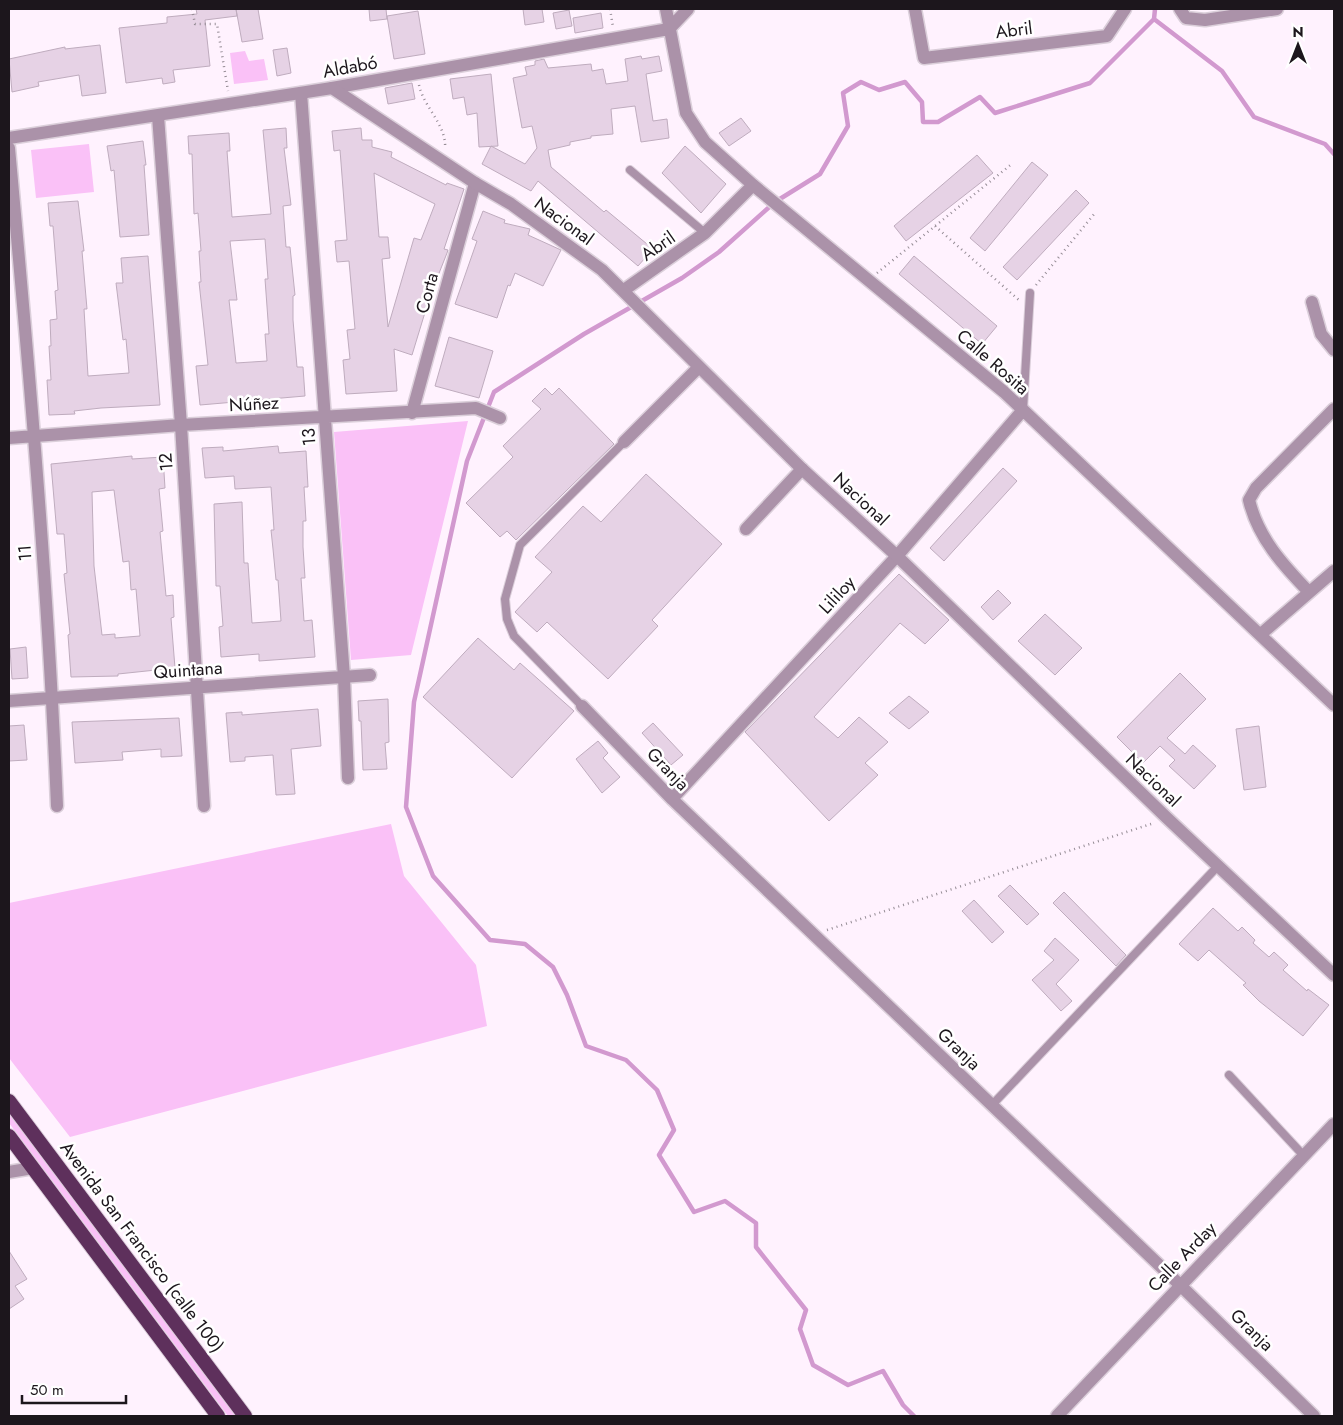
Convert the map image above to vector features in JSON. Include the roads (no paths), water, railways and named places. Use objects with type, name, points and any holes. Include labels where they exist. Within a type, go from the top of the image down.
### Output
[{"type":"highway","name":"Avenida San Francisco (calle 100)","points":[[9,1101],[245,1416]]},
{"type":"highway","points":[[9,1136],[218,1416]]},
{"type":"street","name":"Calle Rosita","points":[[666,9],[686,112],[705,142],[753,185],[1004,392],[1334,705]]},
{"type":"street","points":[[669,29],[688,9]]},
{"type":"street","name":"Abril","points":[[915,9],[924,58],[1107,36],[1125,9]]},
{"type":"street","points":[[1183,13],[1205,20],[1277,9]]},
{"type":"street","name":"Aldabó","points":[[9,138],[332,88],[669,29]]},
{"type":"street","name":"Nacional","points":[[332,88],[475,183],[512,204],[602,270],[628,294],[698,368],[802,469],[897,556],[1167,818],[1334,975]]},
{"type":"street","name":"13","points":[[301,93],[344,677],[348,778]]},
{"type":"street","name":"12","points":[[158,116],[199,687],[204,806]]},
{"type":"street","name":"11","points":[[9,148],[35,436],[57,806]]},
{"type":"street","name":"Corta","points":[[412,413],[475,183]]},
{"type":"street","name":"Abril","points":[[628,294],[705,233],[753,185]]},
{"type":"street","points":[[1312,302],[1321,334],[1334,350]]},
{"type":"street","points":[[624,442],[698,368]]},
{"type":"street","name":"Núñez","points":[[9,438],[181,425],[476,408],[500,418]]},
{"type":"street","points":[[1309,592],[1275,556],[1253,515],[1249,500],[1256,488],[1334,409]]},
{"type":"street","name":"Lililoy","points":[[672,799],[897,556],[1022,410]]},
{"type":"street","points":[[746,529],[802,469]]},
{"type":"street","points":[[1261,634],[1334,570]]},
{"type":"street","name":"Quintana","points":[[9,701],[370,675]]},
{"type":"street","name":"Granja","points":[[582,706],[672,799],[1180,1284],[1314,1416]]},
{"type":"street","name":"Calle Arday","points":[[1057,1416],[1180,1284],[1334,1124]]},
{"type":"street","points":[[9,1172],[33,1168]]},
{"type":"lane","points":[[630,170],[705,233]]},
{"type":"lane","points":[[1022,410],[1030,294]]},
{"type":"lane","points":[[582,706],[514,636],[507,619],[505,599],[520,545],[624,442]]},
{"type":"lane","points":[[992,1104],[1218,866]]},
{"type":"lane","points":[[1229,1074],[1304,1156]]},
{"type":"waterway","points":[[914,1416],[903,1405],[883,1371],[848,1385],[813,1365],[800,1329],[806,1310],[756,1247],[756,1223],[725,1201],[694,1212],[659,1155],[674,1130],[657,1090],[626,1060],[586,1046],[567,995],[553,967],[525,944],[490,940],[433,876],[406,807],[414,702],[467,461],[494,392],[584,334],[682,278],[719,252],[775,202],[820,174],[848,126],[843,93],[861,82],[879,90],[905,82],[922,102],[923,122],[938,122],[980,97],[995,113],[1090,83],[1154,19],[1155,9]]},
{"type":"waterway","points":[[1154,19],[1222,71],[1254,117],[1325,144],[1334,154]]}]
